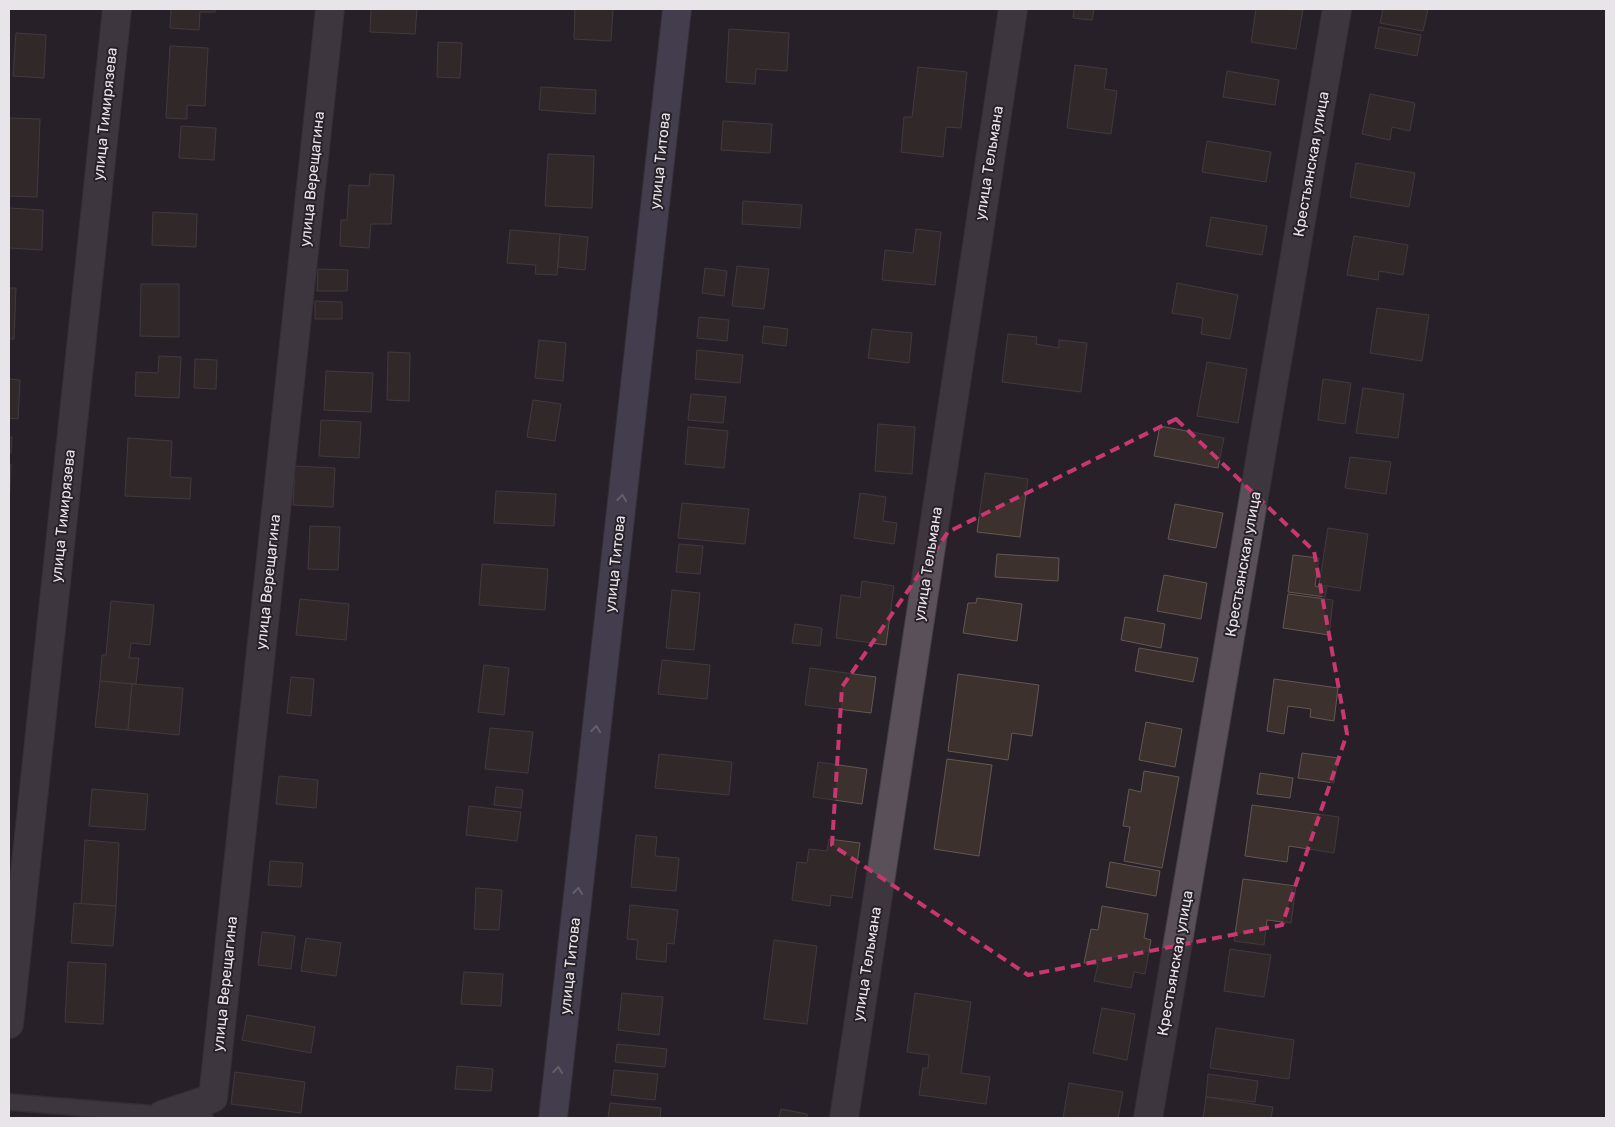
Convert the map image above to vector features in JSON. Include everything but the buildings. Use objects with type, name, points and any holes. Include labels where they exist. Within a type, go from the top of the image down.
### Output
[{"type":"main road","name":"улица Титова","points":[[552,1118],[677,9]]},
{"type":"street","name":"улица Тимирязева","points":[[9,1024],[117,9]]},
{"type":"street","name":"улица Верещагина","points":[[162,1116],[213,1098],[330,9]]},
{"type":"street","name":"улица Тельмана","points":[[844,1118],[1013,9]]},
{"type":"street","name":"Крестьянская улица","points":[[1148,1118],[1337,9]]},
{"type":"lane","points":[[9,1102],[162,1116],[205,1118]]},
{"type":"highlighted area","points":[[1176,419],[1314,551],[1347,734],[1282,925],[1028,975],[832,845],[842,687],[948,532]]}]
